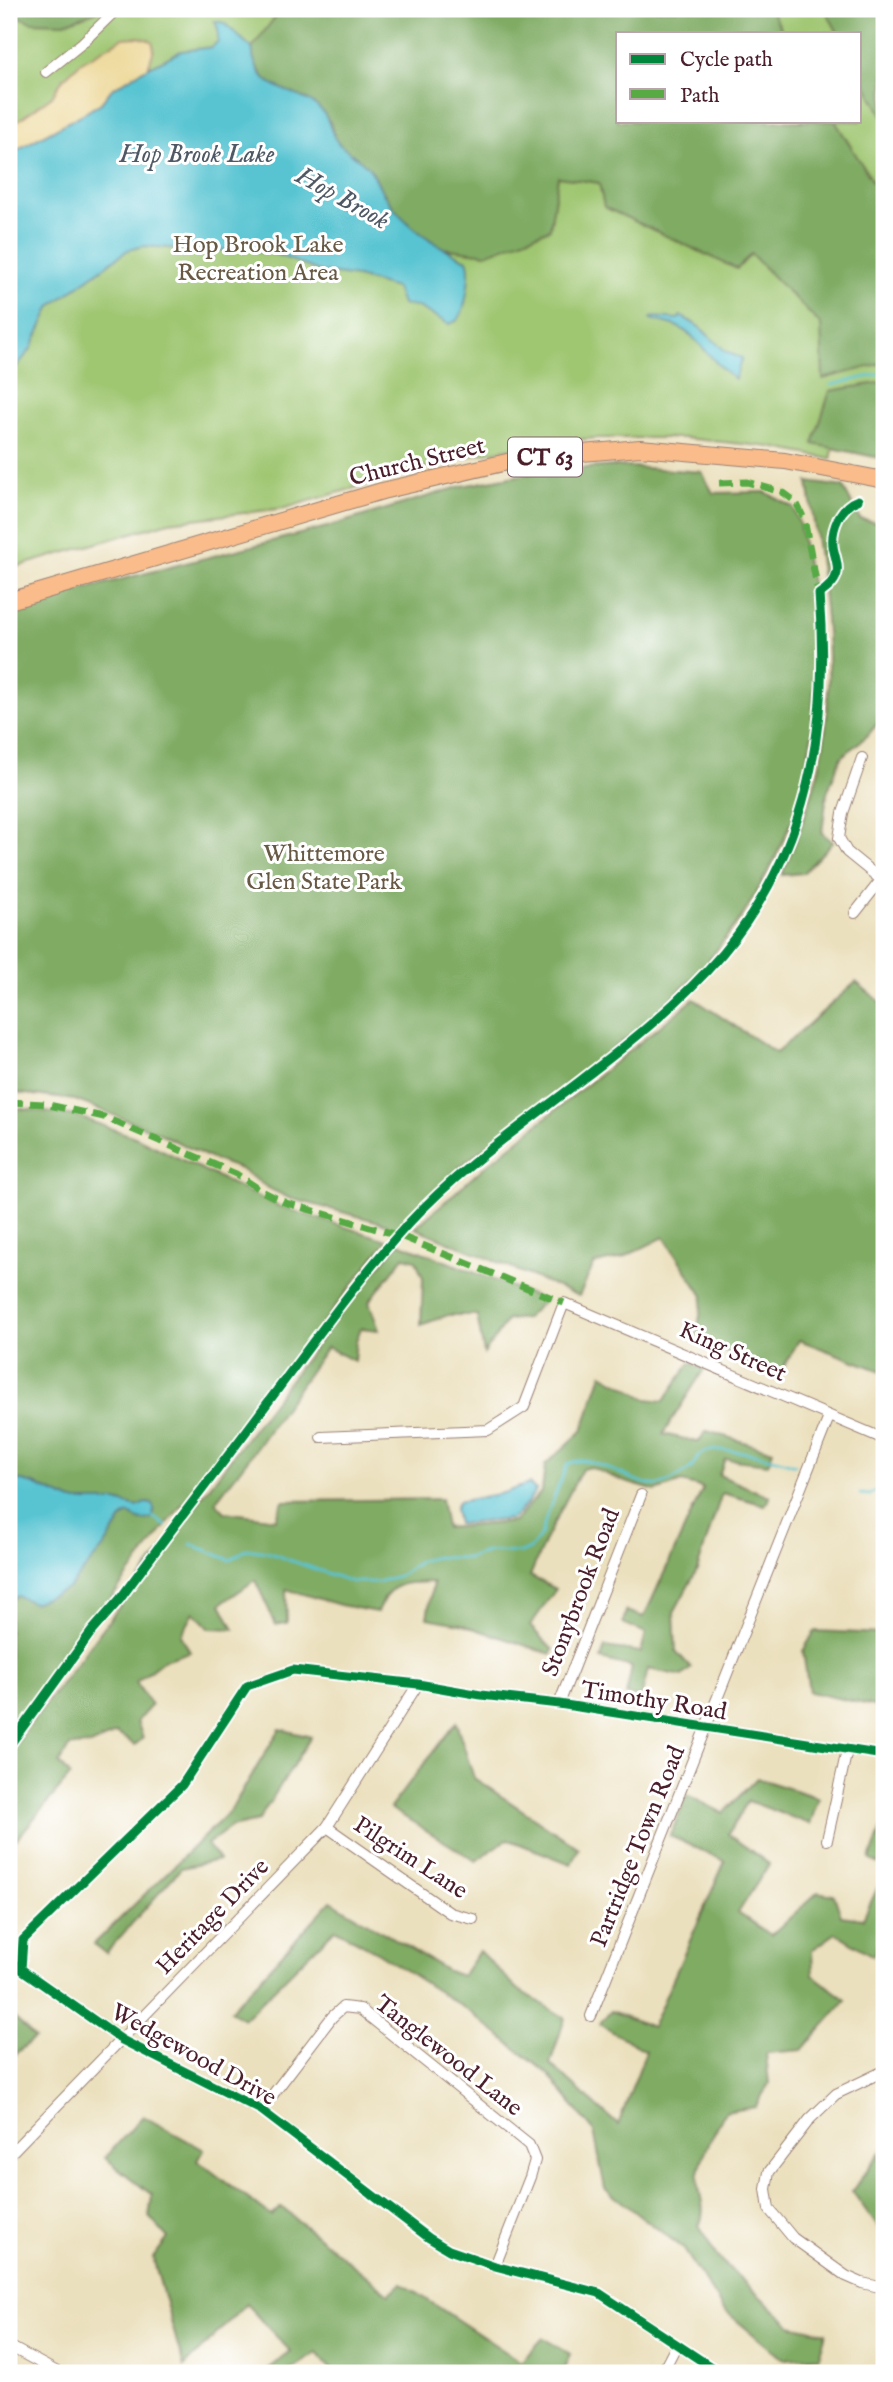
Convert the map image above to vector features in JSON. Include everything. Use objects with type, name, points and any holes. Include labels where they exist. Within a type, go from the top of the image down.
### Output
[{"type":"main road","name":"Church Street","points":[[9,601],[378,492],[537,457],[640,448],[785,461],[884,480]]},
{"type":"street","points":[[47,72],[117,9]]},
{"type":"street","points":[[855,913],[882,881],[847,852],[839,838],[843,813],[862,758]]},
{"type":"street","name":"King Street","points":[[321,1437],[488,1430],[524,1407],[564,1304],[884,1439]]},
{"type":"street","name":"Partridge Town Road","points":[[591,2016],[829,1417]]},
{"type":"street","name":"Stonybrook Road","points":[[559,1704],[641,1495]]},
{"type":"street","name":"Wedgewood Drive","points":[[418,1684],[293,1670],[247,1686],[182,1785],[23,1940],[21,1969],[122,2040],[261,2110],[429,2238],[449,2249],[495,2266],[599,2293],[720,2373]]},
{"type":"street","name":"Timothy Road","points":[[418,1684],[884,1755]]},
{"type":"street","name":"Heritage Drive","points":[[9,2155],[327,1827],[418,1684]]},
{"type":"street","points":[[827,1840],[847,1750]]},
{"type":"street","name":"Pilgrim Lane","points":[[327,1827],[450,1913],[473,1919]]},
{"type":"street","name":"Tanglewood Lane","points":[[261,2110],[332,2017],[342,2007],[360,2008],[529,2145],[535,2160],[495,2266]]},
{"type":"street","points":[[884,2069],[836,2094],[810,2119],[769,2172],[766,2189],[769,2209],[793,2238],[846,2276],[884,2288]]},
{"type":"street","points":[[9,2346],[59,2373]]},
{"type":"street","points":[[662,2373],[676,2346]]},
{"type":"green space","name":"Hop Brook Lake Recreation Area","points":[[9,9],[880,9],[884,15],[884,391],[846,390],[831,459],[771,447],[684,438],[597,438],[540,443],[454,459],[285,508],[169,522],[9,569]]},
{"type":"green space","points":[[9,9],[104,9],[64,23],[31,22],[9,12]]},
{"type":"green space","points":[[281,9],[770,9],[783,32],[616,32],[616,122],[836,122],[884,200],[884,363],[823,379],[821,325],[751,254],[737,269],[604,207],[599,183],[558,177],[550,229],[486,254],[442,248],[404,221],[370,169],[336,142],[330,122],[306,99],[267,83],[253,60],[252,48]]},
{"type":"green space","points":[[825,9],[880,9],[884,15],[884,118],[862,78],[862,32],[837,32]]},
{"type":"green space","points":[[884,382],[884,459],[813,444],[830,391]]},
{"type":"green space","name":"Whittemore Glen State Park","points":[[616,466],[702,472],[713,493],[765,492],[793,507],[799,523],[812,589],[816,638],[812,736],[799,806],[774,861],[744,914],[702,969],[645,1024],[462,1165],[397,1231],[387,1224],[289,1198],[240,1169],[212,1159],[155,1131],[75,1100],[9,1092],[9,608],[327,527],[462,486],[543,471]]},
{"type":"green space","points":[[808,482],[843,487],[860,519],[884,524],[884,716],[867,736],[841,757],[827,793],[822,833],[833,842],[803,873],[782,875],[816,779],[827,714],[826,615]]},
{"type":"green space","points":[[856,982],[884,1005],[884,1372],[799,1340],[777,1379],[697,1335],[703,1296],[664,1237],[622,1258],[594,1264],[579,1296],[415,1228],[483,1168],[694,999],[776,1053]]},
{"type":"green space","points":[[9,1107],[76,1116],[135,1137],[278,1206],[387,1240],[144,1554],[9,1737],[9,1600],[104,1547],[123,1517],[129,1514],[139,1520],[152,1504],[146,1503],[137,1507],[116,1501],[72,1501],[34,1484],[9,1478]]},
{"type":"green space","points":[[399,1243],[545,1300],[526,1318],[507,1320],[484,1354],[477,1315],[448,1315],[421,1325],[423,1278],[416,1260],[404,1257],[369,1302],[379,1330],[361,1328],[356,1341],[354,1361],[327,1347],[215,1502],[225,1512],[276,1519],[283,1501],[441,1499],[446,1528],[514,1522],[542,1491],[545,1465],[582,1431],[602,1374],[647,1399],[664,1401],[690,1363],[704,1369],[663,1434],[698,1442],[707,1431],[773,1451],[768,1464],[725,1459],[719,1475],[770,1497],[765,1505],[722,1493],[697,1570],[674,1612],[676,1651],[691,1668],[682,1676],[648,1669],[641,1698],[626,1695],[632,1667],[601,1659],[605,1647],[641,1652],[646,1633],[623,1623],[626,1611],[644,1617],[703,1488],[682,1482],[656,1491],[625,1482],[590,1467],[582,1469],[546,1538],[530,1576],[556,1589],[530,1626],[553,1650],[551,1654],[460,1624],[427,1618],[433,1582],[405,1584],[392,1589],[377,1612],[340,1605],[286,1589],[287,1623],[276,1625],[255,1580],[221,1604],[234,1629],[209,1628],[194,1612],[181,1635],[190,1652],[164,1660],[136,1682],[151,1706],[137,1721],[143,1738],[135,1745],[116,1733],[91,1745],[70,1746],[59,1763],[70,1776],[9,1848],[9,1753],[347,1304]]},
{"type":"green space","points":[[815,1631],[884,1634],[884,1708],[809,1692],[803,1651]]},
{"type":"green space","points":[[456,1722],[474,1778],[579,1848],[571,1864],[507,1839],[476,1861],[390,1808]]},
{"type":"green space","points":[[280,1729],[311,1737],[258,1821],[231,1827],[207,1844],[219,1860],[181,1868],[106,1953],[94,1944],[230,1811]]},
{"type":"green space","points":[[757,1778],[819,1798],[810,1824],[748,1801],[728,1834],[769,1864],[738,1913],[771,1935],[818,1892],[834,1895],[841,1916],[863,1919],[884,1874],[884,1933],[873,1956],[836,1933],[812,1950],[813,1975],[846,2000],[802,2050],[766,2053],[769,2084],[755,2107],[725,2112],[706,2149],[698,2180],[703,2212],[699,2226],[717,2257],[791,2325],[826,2333],[819,2357],[783,2359],[723,2309],[683,2248],[605,2189],[594,2131],[548,2074],[470,2012],[377,1952],[335,1929],[244,2019],[230,2011],[331,1901],[448,1971],[462,1976],[479,1951],[519,1990],[565,2018],[550,2064],[618,2125],[646,2051],[599,2024],[611,2011],[652,2027],[725,1861],[670,1836],[687,1795],[723,1813]]},
{"type":"green space","points":[[884,1821],[884,1867],[870,1859]]},
{"type":"green space","points":[[9,2013],[35,2038],[9,2059]]},
{"type":"green space","points":[[143,2116],[204,2150],[198,2161],[271,2216],[281,2207],[389,2294],[402,2283],[521,2362],[543,2338],[570,2354],[562,2373],[334,2373],[317,2353],[286,2373],[263,2373],[291,2352],[246,2304],[184,2367],[153,2258],[168,2238],[149,2217],[152,2195],[105,2158]]},
{"type":"green space","points":[[880,2152],[883,2234],[852,2191]]},
{"type":"sand","points":[[138,37],[152,41],[154,49],[148,68],[112,89],[101,103],[85,113],[9,154],[9,121],[16,122],[52,96],[63,79],[80,63],[123,38]]},
{"type":"water","name":"Hop Brook Lake","points":[[215,21],[224,23],[252,48],[260,73],[267,80],[308,100],[322,111],[336,140],[368,167],[384,195],[401,216],[431,241],[467,260],[468,289],[459,318],[449,324],[418,307],[402,304],[396,288],[357,277],[321,272],[276,254],[244,249],[206,251],[144,246],[128,250],[51,306],[31,349],[9,376],[9,154],[101,103],[112,89],[141,71],[181,51],[212,47],[218,41]]},
{"type":"water","points":[[680,316],[699,327],[720,347],[742,358],[735,379],[686,332],[651,319],[679,319]]},
{"type":"water","points":[[9,1478],[34,1484],[72,1501],[116,1501],[137,1507],[145,1503],[152,1504],[153,1517],[144,1520],[129,1514],[123,1517],[104,1547],[68,1589],[33,1603],[18,1596],[9,1600]]},
{"type":"water","points":[[529,1484],[536,1490],[512,1519],[458,1524],[455,1509],[458,1502],[503,1493]]},
{"type":"waterway","name":"Hop Brook","points":[[831,385],[884,373]]},
{"type":"waterway","points":[[191,1544],[230,1560],[247,1549],[267,1552],[352,1582],[378,1582],[401,1575],[420,1561],[435,1557],[467,1558],[490,1551],[521,1553],[530,1549],[541,1535],[567,1465],[576,1461],[587,1461],[637,1481],[659,1485],[685,1472],[692,1467],[699,1455],[709,1451],[748,1453],[795,1465]]},
{"type":"waterway","points":[[860,1494],[870,1495],[879,1489],[879,1477],[884,1465]]},
{"type":"waterway","points":[[153,1517],[166,1526]]},
{"type":"marked path","points":[[719,483],[747,482],[784,493],[796,502],[804,519],[819,597]]},
{"type":"marked path","points":[[9,1102],[44,1104],[104,1117],[236,1174],[286,1203],[398,1235],[564,1303]]},
{"type":"cycle path","points":[[9,1746],[92,1631],[120,1599],[335,1313],[408,1224],[469,1167],[618,1052],[672,1005],[722,954],[752,914],[775,873],[794,829],[807,785],[821,691],[819,594],[833,583],[837,573],[833,539],[835,526],[846,507],[858,500]]},
{"type":"cycle path","points":[[720,2373],[599,2293],[495,2266],[449,2250],[429,2238],[261,2110],[122,2040],[21,1969],[23,1940],[182,1785],[247,1686],[293,1670],[559,1704],[884,1755]]}]
